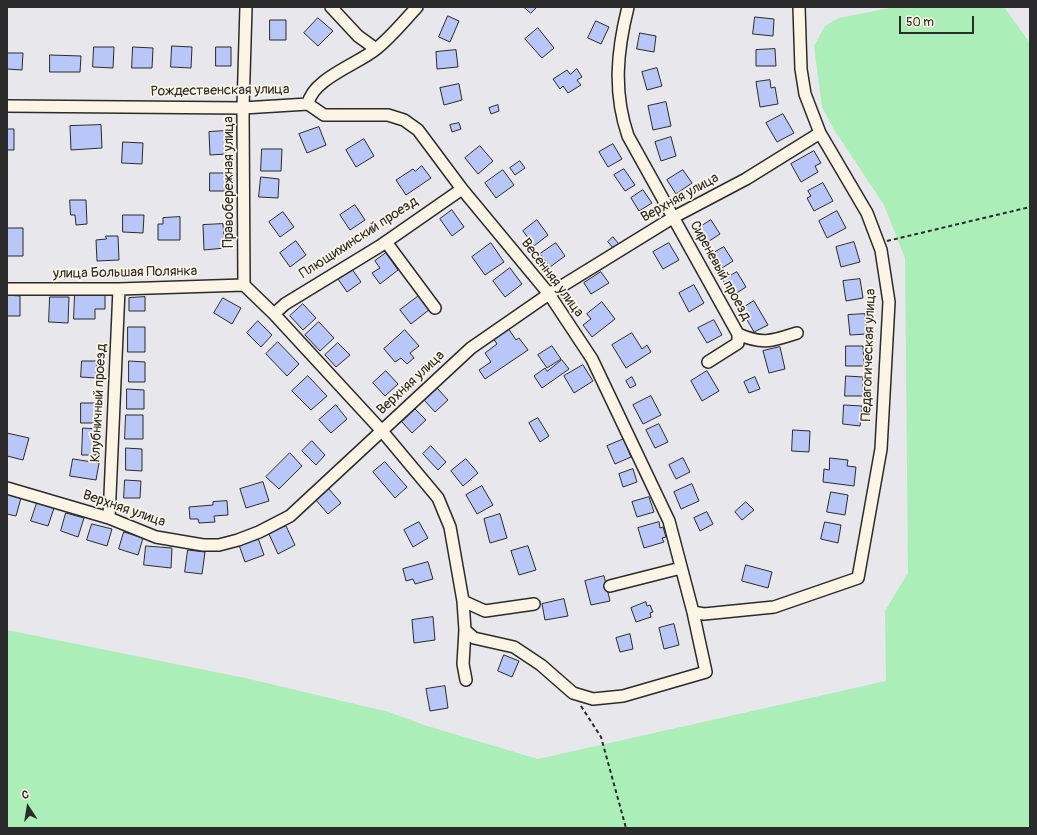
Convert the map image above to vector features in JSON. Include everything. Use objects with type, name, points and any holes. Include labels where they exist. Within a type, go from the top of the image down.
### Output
[{"type":"street","name":"Правобережная улица","points":[[244,285],[244,108],[246,7]]},
{"type":"street","points":[[331,7],[358,36],[376,49]]},
{"type":"street","name":"Рождественская улица","points":[[7,106],[244,108],[308,104],[309,96],[329,78],[376,49],[418,7]]},
{"type":"street","name":"Сиреневый проезд","points":[[628,7],[621,36],[618,89],[621,113],[628,136],[738,334],[755,341],[771,340],[797,333]]},
{"type":"street","name":"Педагогическая улица","points":[[693,612],[704,614],[774,607],[858,578],[881,449],[889,302],[878,244],[867,213],[820,133],[805,94],[801,69],[799,7]]},
{"type":"street","name":"Весенняя улица","points":[[308,104],[324,115],[388,115],[404,120],[418,130],[462,189],[549,294],[592,359],[669,521],[693,612],[706,672],[623,696],[593,699],[574,693]]},
{"type":"street","name":"Верхняя улица","points":[[7,488],[109,518],[156,537],[186,543],[219,545],[259,532],[290,516],[462,355],[549,294],[674,217],[746,179],[820,133]]},
{"type":"street","name":"Плющихинский проезд","points":[[274,314],[293,299],[386,242],[462,189]]},
{"type":"street","points":[[386,242],[435,308]]},
{"type":"street","points":[[244,285],[274,314],[382,431],[438,498],[450,527],[463,601],[465,630],[463,664],[466,680]]},
{"type":"street","name":"улица Большая Полянка","points":[[7,289],[119,289],[244,285]]},
{"type":"street","name":"Клубничный проезд","points":[[109,518],[119,289]]},
{"type":"street","points":[[708,362],[738,343],[738,334]]},
{"type":"street","points":[[610,586],[681,568]]},
{"type":"street","points":[[463,601],[485,611],[534,604]]},
{"type":"street","points":[[465,630],[474,638],[514,647],[541,665],[574,693]]},
{"type":"path","points":[[878,244],[1030,207]]},
{"type":"path","points":[[574,693],[601,737],[626,828]]},
{"type":"green space","points":[[895,7],[1004,7],[1030,43],[1030,828],[7,828],[7,630],[245,678],[389,712],[424,725],[538,759],[886,681],[885,611],[908,573],[905,258],[884,205],[833,128],[822,107],[814,46],[825,26],[839,18]]},
{"type":"building","points":[[524,7],[537,7],[531,13]]},
{"type":"building","points":[[448,16],[459,21],[450,42],[439,37]]},
{"type":"building","points":[[755,17],[774,19],[773,36],[753,34]]},
{"type":"building","points":[[318,18],[333,31],[318,46],[304,33]]},
{"type":"building","points":[[270,20],[286,20],[286,40],[270,40]]},
{"type":"building","points":[[596,21],[609,27],[601,44],[588,38]]},
{"type":"building","points":[[538,28],[554,48],[542,58],[525,39]]},
{"type":"building","points":[[640,33],[656,36],[654,52],[637,49]]},
{"type":"building","points":[[172,46],[192,47],[191,68],[171,67]]},
{"type":"building","points":[[94,47],[114,47],[113,68],[93,67]]},
{"type":"building","points":[[133,47],[153,48],[152,68],[132,68]]},
{"type":"building","points":[[216,47],[231,47],[231,66],[216,66]]},
{"type":"building","points":[[775,49],[776,66],[756,66],[756,50]]},
{"type":"building","points":[[456,50],[458,67],[437,69],[436,52]]},
{"type":"building","points":[[7,53],[23,53],[22,70],[7,69]]},
{"type":"building","points":[[50,55],[81,56],[80,72],[50,72]]},
{"type":"building","points":[[657,68],[662,86],[647,90],[642,72]]},
{"type":"building","points":[[577,69],[582,77],[577,80],[581,85],[568,93],[563,86],[560,89],[553,79],[567,70],[570,74]]},
{"type":"building","points":[[770,80],[771,88],[775,87],[778,104],[760,107],[756,82]]},
{"type":"building","points":[[459,84],[462,100],[444,105],[440,88]]},
{"type":"building","points":[[666,102],[671,126],[653,130],[648,106]]},
{"type":"building","points":[[498,105],[499,111],[491,114],[489,108]]},
{"type":"building","points":[[783,114],[794,133],[777,142],[766,123]]},
{"type":"building","points":[[459,123],[461,129],[452,132],[450,125]]},
{"type":"building","points":[[101,125],[102,148],[71,150],[70,126]]},
{"type":"building","points":[[319,127],[326,145],[307,153],[299,134]]},
{"type":"building","points":[[7,129],[14,129],[14,150],[7,150]]},
{"type":"building","points":[[225,131],[226,154],[210,155],[209,132]]},
{"type":"building","points":[[671,137],[676,156],[661,161],[655,142]]},
{"type":"building","points":[[364,139],[374,156],[356,167],[346,150]]},
{"type":"building","points":[[123,142],[143,143],[142,164],[122,163]]},
{"type":"building","points":[[613,144],[622,159],[608,167],[599,152]]},
{"type":"building","points":[[480,146],[493,161],[478,174],[465,158]]},
{"type":"building","points":[[262,149],[282,149],[281,171],[261,171]]},
{"type":"building","points":[[814,151],[821,163],[815,166],[818,172],[801,182],[791,164]]},
{"type":"building","points":[[520,161],[525,168],[515,175],[510,168]]},
{"type":"building","points":[[422,166],[431,178],[406,195],[396,180],[413,169],[415,171]]},
{"type":"building","points":[[624,169],[635,185],[625,191],[614,175]]},
{"type":"building","points":[[503,170],[514,185],[496,198],[485,183]]},
{"type":"building","points":[[683,170],[692,183],[676,194],[667,180]]},
{"type":"building","points":[[210,173],[225,173],[225,191],[210,191]]},
{"type":"building","points":[[261,177],[279,179],[278,198],[259,197]]},
{"type":"building","points":[[823,183],[833,201],[814,211],[807,198],[811,196],[808,191]]},
{"type":"building","points":[[643,190],[652,203],[639,211],[631,198]]},
{"type":"building","points":[[70,200],[86,200],[87,224],[76,225],[75,215],[71,215]]},
{"type":"building","points":[[355,205],[365,220],[350,230],[340,215]]},
{"type":"building","points":[[452,210],[464,227],[452,236],[440,219]]},
{"type":"building","points":[[837,211],[846,228],[827,238],[819,221]]},
{"type":"building","points":[[283,212],[294,227],[280,237],[269,222]]},
{"type":"building","points":[[123,215],[144,215],[143,233],[123,232]]},
{"type":"building","points":[[180,217],[180,240],[158,240],[158,224],[163,224],[163,218]]},
{"type":"building","points":[[537,220],[548,235],[534,246],[523,231]]},
{"type":"building","points":[[711,220],[720,234],[703,245],[694,231]]},
{"type":"building","points":[[223,224],[225,248],[204,250],[203,225]]},
{"type":"building","points":[[7,228],[23,228],[23,256],[7,256]]},
{"type":"building","points":[[106,236],[118,236],[119,260],[97,261],[96,240],[106,239]]},
{"type":"building","points":[[613,237],[619,244],[614,249],[608,242]]},
{"type":"building","points":[[296,241],[306,255],[290,267],[280,253]]},
{"type":"building","points":[[854,242],[860,262],[841,267],[836,247]]},
{"type":"building","points":[[491,243],[504,262],[485,275],[472,257]]},
{"type":"building","points":[[556,243],[565,256],[550,267],[540,254]]},
{"type":"building","points":[[669,243],[679,260],[663,269],[653,252]]},
{"type":"building","points":[[724,247],[733,261],[719,270],[710,255]]},
{"type":"building","points":[[386,253],[398,270],[380,284],[372,273],[380,268],[375,261]]},
{"type":"building","points":[[510,268],[522,284],[505,297],[493,281]]},
{"type":"building","points":[[352,269],[361,282],[347,292],[338,279]]},
{"type":"building","points":[[601,272],[609,283],[591,294],[584,283]]},
{"type":"building","points":[[737,272],[746,287],[732,296],[723,280]]},
{"type":"building","points":[[860,279],[863,298],[846,301],[843,281]]},
{"type":"building","points":[[694,285],[704,303],[689,312],[679,293]]},
{"type":"building","points":[[75,293],[105,293],[105,309],[95,309],[95,319],[74,319]]},
{"type":"building","points":[[7,295],[20,296],[20,316],[7,316]]},
{"type":"building","points":[[420,295],[430,309],[411,324],[400,310]]},
{"type":"building","points":[[50,297],[69,297],[68,323],[49,322]]},
{"type":"building","points":[[145,297],[145,311],[129,311],[129,298]]},
{"type":"building","points":[[223,298],[241,308],[232,324],[214,313]]},
{"type":"building","points":[[754,301],[768,325],[754,332],[741,309]]},
{"type":"building","points":[[602,302],[615,319],[592,337],[583,325],[591,319],[587,314]]},
{"type":"building","points":[[303,304],[316,318],[303,330],[290,316]]},
{"type":"building","points":[[865,314],[867,334],[850,335],[848,315]]},
{"type":"building","points":[[714,320],[722,335],[707,343],[698,328]]},
{"type":"building","points":[[258,321],[272,335],[261,347],[247,333]]},
{"type":"building","points":[[319,322],[334,338],[320,351],[305,335]]},
{"type":"building","points":[[128,327],[145,327],[145,352],[128,352]]},
{"type":"building","points":[[508,328],[516,340],[519,338],[528,350],[485,379],[479,370],[491,362],[485,353],[497,344],[493,338]]},
{"type":"building","points":[[405,330],[419,346],[410,353],[414,358],[407,364],[401,358],[395,362],[384,349]]},
{"type":"building","points":[[632,333],[642,349],[647,345],[651,352],[626,368],[612,345]]},
{"type":"building","points":[[278,342],[299,364],[287,376],[266,354]]},
{"type":"building","points":[[338,343],[350,355],[336,367],[325,355]]},
{"type":"building","points":[[552,346],[561,359],[547,368],[538,355]]},
{"type":"building","points":[[846,346],[863,346],[864,366],[846,366]]},
{"type":"building","points":[[780,347],[785,369],[769,373],[763,351]]},
{"type":"building","points":[[562,360],[569,369],[542,388],[534,376],[545,368],[547,371]]},
{"type":"building","points":[[82,361],[97,361],[96,378],[81,377]]},
{"type":"building","points":[[129,361],[145,362],[145,382],[129,382]]},
{"type":"building","points":[[583,365],[593,381],[574,393],[564,376]]},
{"type":"building","points":[[386,371],[398,384],[385,396],[373,383]]},
{"type":"building","points":[[707,371],[719,391],[702,401],[691,381]]},
{"type":"building","points":[[308,376],[327,396],[311,410],[292,391]]},
{"type":"building","points":[[846,376],[863,377],[863,396],[845,396]]},
{"type":"building","points":[[632,377],[636,385],[630,388],[626,381]]},
{"type":"building","points":[[755,377],[760,389],[749,393],[744,382]]},
{"type":"building","points":[[437,388],[448,400],[435,412],[424,400]]},
{"type":"building","points":[[127,389],[144,390],[144,409],[127,409]]},
{"type":"building","points":[[651,396],[661,415],[643,424],[633,405]]},
{"type":"building","points":[[81,403],[95,403],[94,423],[81,423]]},
{"type":"building","points":[[336,405],[347,419],[331,433],[319,420]]},
{"type":"building","points":[[844,405],[862,406],[860,426],[843,424]]},
{"type":"building","points":[[415,409],[426,420],[412,433],[402,422]]},
{"type":"building","points":[[126,415],[143,415],[143,439],[125,439]]},
{"type":"building","points":[[538,418],[549,436],[540,442],[529,423]]},
{"type":"building","points":[[659,424],[668,442],[655,448],[646,430]]},
{"type":"building","points":[[83,428],[97,429],[96,455],[82,455]]},
{"type":"building","points":[[793,430],[810,431],[809,452],[792,451]]},
{"type":"building","points":[[7,433],[29,438],[23,460],[7,456]]},
{"type":"building","points":[[624,439],[631,457],[615,464],[607,446]]},
{"type":"building","points":[[312,441],[325,455],[316,465],[302,451]]},
{"type":"building","points":[[431,446],[446,462],[438,470],[423,454]]},
{"type":"building","points":[[126,448],[142,449],[142,471],[126,470]]},
{"type":"building","points":[[290,453],[302,466],[279,489],[266,477]]},
{"type":"building","points":[[683,458],[690,472],[676,479],[669,465]]},
{"type":"building","points":[[830,458],[848,460],[847,466],[856,467],[854,486],[823,482],[824,469],[829,470]]},
{"type":"building","points":[[73,459],[99,463],[96,480],[70,476]]},
{"type":"building","points":[[466,459],[478,473],[463,486],[451,471]]},
{"type":"building","points":[[385,462],[407,487],[395,498],[373,472]]},
{"type":"building","points":[[633,469],[637,482],[623,487],[619,474]]},
{"type":"building","points":[[125,480],[141,481],[140,498],[124,498]]},
{"type":"building","points":[[263,482],[269,501],[246,508],[240,489]]},
{"type":"building","points":[[692,484],[699,501],[681,509],[674,492]]},
{"type":"building","points":[[482,486],[493,505],[477,514],[466,495]]},
{"type":"building","points":[[328,488],[341,503],[328,514],[315,499]]},
{"type":"building","points":[[831,492],[848,495],[845,515],[827,512]]},
{"type":"building","points":[[7,494],[21,498],[16,516],[7,514]]},
{"type":"building","points":[[649,497],[654,512],[637,517],[632,502]]},
{"type":"building","points":[[227,501],[228,515],[214,516],[215,522],[199,523],[198,519],[190,519],[189,507],[213,505],[213,502]]},
{"type":"building","points":[[746,502],[754,510],[742,520],[735,512]]},
{"type":"building","points":[[37,503],[54,508],[48,526],[31,521]]},
{"type":"building","points":[[707,512],[713,524],[700,531],[694,518]]},
{"type":"building","points":[[66,513],[84,518],[78,537],[61,531]]},
{"type":"building","points":[[500,514],[507,538],[490,543],[484,519]]},
{"type":"building","points":[[419,522],[428,538],[413,547],[404,530]]},
{"type":"building","points":[[659,522],[660,528],[663,527],[666,537],[662,538],[664,542],[644,548],[638,528]]},
{"type":"building","points":[[825,522],[841,525],[838,543],[821,539]]},
{"type":"building","points":[[92,524],[112,529],[107,546],[87,540]]},
{"type":"building","points":[[286,526],[295,545],[278,554],[269,534]]},
{"type":"building","points":[[124,532],[143,538],[138,555],[119,549]]},
{"type":"building","points":[[258,538],[264,555],[245,562],[239,545]]},
{"type":"building","points":[[146,546],[172,548],[171,568],[144,565]]},
{"type":"building","points":[[528,546],[536,570],[519,575],[511,551]]},
{"type":"building","points":[[188,550],[205,552],[202,574],[185,572]]},
{"type":"building","points":[[428,562],[433,579],[415,584],[413,579],[406,581],[403,569]]},
{"type":"building","points":[[746,565],[772,572],[768,588],[742,581]]},
{"type":"building","points":[[604,576],[610,601],[591,605],[585,581]]},
{"type":"building","points":[[564,599],[568,616],[545,620],[542,604]]},
{"type":"building","points":[[646,602],[647,606],[650,605],[653,612],[650,613],[651,617],[636,622],[631,608]]},
{"type":"building","points":[[433,617],[435,640],[414,643],[412,620]]},
{"type":"building","points":[[674,624],[679,645],[664,649],[659,628]]},
{"type":"building","points":[[630,634],[633,649],[620,652],[616,638]]},
{"type":"building","points":[[504,655],[519,661],[512,677],[498,671]]},
{"type":"building","points":[[445,686],[448,708],[430,711],[426,689]]}]
